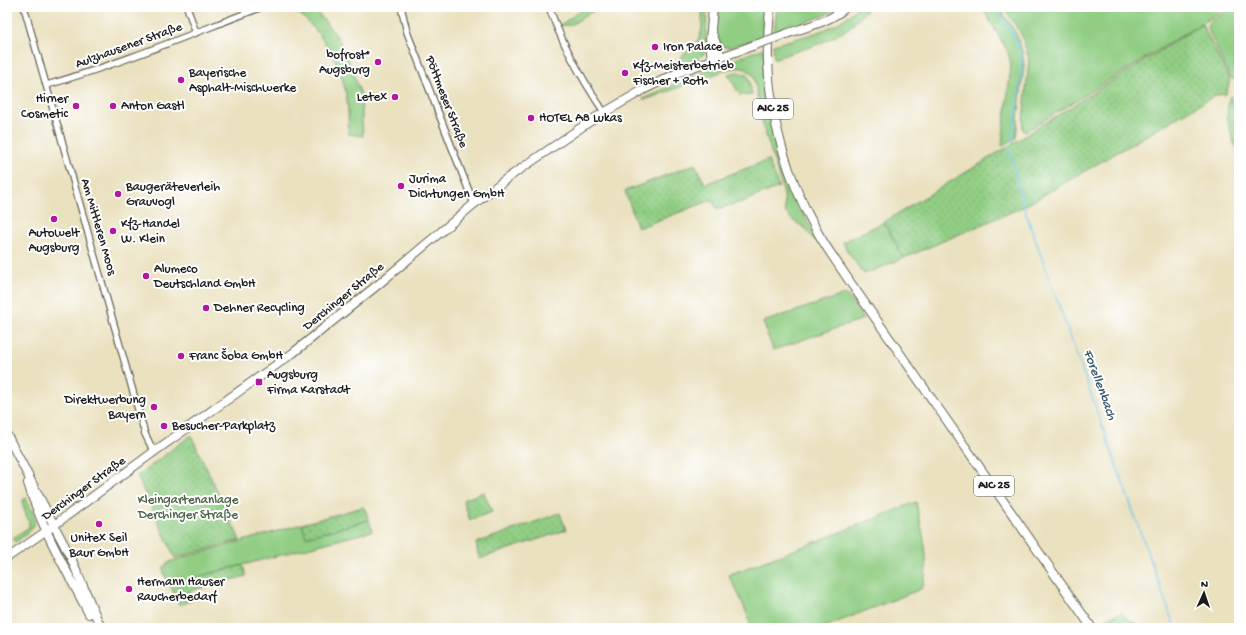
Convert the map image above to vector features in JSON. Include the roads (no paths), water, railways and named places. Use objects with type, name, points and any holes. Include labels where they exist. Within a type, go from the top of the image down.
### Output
[{"type":"main road","points":[[712,7],[710,29],[712,60]]},
{"type":"main road","name":"AIC 25","points":[[770,7],[768,61],[774,115],[798,193],[816,229],[850,282],[1092,628]]},
{"type":"main road","name":"Derchinger Straße","points":[[46,531],[293,353],[506,179],[604,112],[647,87],[701,64],[824,20],[837,14],[846,7]]},
{"type":"main road","points":[[710,29],[721,57]]},
{"type":"main road","points":[[7,435],[74,565],[101,628]]},
{"type":"main road","points":[[24,469],[37,510],[46,531],[96,628]]},
{"type":"street","name":"Am Mittleren Moos","points":[[24,7],[145,434],[155,451]]},
{"type":"street","points":[[187,7],[196,33]]},
{"type":"street","name":"Aulzhausener Straße","points":[[47,85],[88,73],[262,7]]},
{"type":"street","name":"Pöttmeser Straße","points":[[401,7],[407,32],[474,204]]},
{"type":"street","points":[[549,7],[556,26],[582,77],[604,112]]},
{"type":"street","name":"Derchinger Straße","points":[[7,558],[46,531]]},
{"type":"waterway","name":"Forellenbach","points":[[996,7],[1015,38],[1022,59],[1022,72],[1012,140]]},
{"type":"waterway","name":"Forellenbach","points":[[1009,148],[1024,208],[1175,628]]},
{"type":"place","name":"Iron Palace","points":[[655,47]]},
{"type":"place","name":"bofrost* Augsburg","points":[[378,62]]},
{"type":"place","name":"Kfz-Meisterbetrieb Fischer + Roth","points":[[625,73]]},
{"type":"place","name":"Bayerische Asphalt-Mischwerke","points":[[181,80]]},
{"type":"place","name":"Letex","points":[[395,97]]},
{"type":"place","name":"Hirner Cosmetic","points":[[76,106]]},
{"type":"place","name":"Anton Gastl","points":[[113,106]]},
{"type":"place","name":"HOTEL A8 Lukas","points":[[531,118]]},
{"type":"place","name":"Jurima Dichtungen GmbH","points":[[401,186]]},
{"type":"place","name":"Baugeräteverleih Grauvogl","points":[[118,194]]},
{"type":"place","name":"Autowelt Augsburg","points":[[54,219]]},
{"type":"place","name":"Kfz-Handel W. Klein","points":[[113,231]]},
{"type":"place","name":"Alumeco Deutschland GmbH","points":[[146,276]]},
{"type":"place","name":"Dehner Recycling","points":[[206,308]]},
{"type":"place","name":"Franc Šoba GmbH","points":[[181,356]]},
{"type":"place","name":"Augsburg Firma Karstadt","points":[[259,382]]},
{"type":"place","name":"Direktwerbung Bayern","points":[[154,407]]},
{"type":"place","name":"Besucher-Parkplatz","points":[[164,426]]},
{"type":"place","name":"Unitex Seil Baur GmbH","points":[[99,524]]},
{"type":"place","name":"Hermann Hauser Raucherbedarf","points":[[129,589]]},
{"type":"park label","name":"Kleingartenanlage Derchinger Straße","points":[[188,508]]}]
